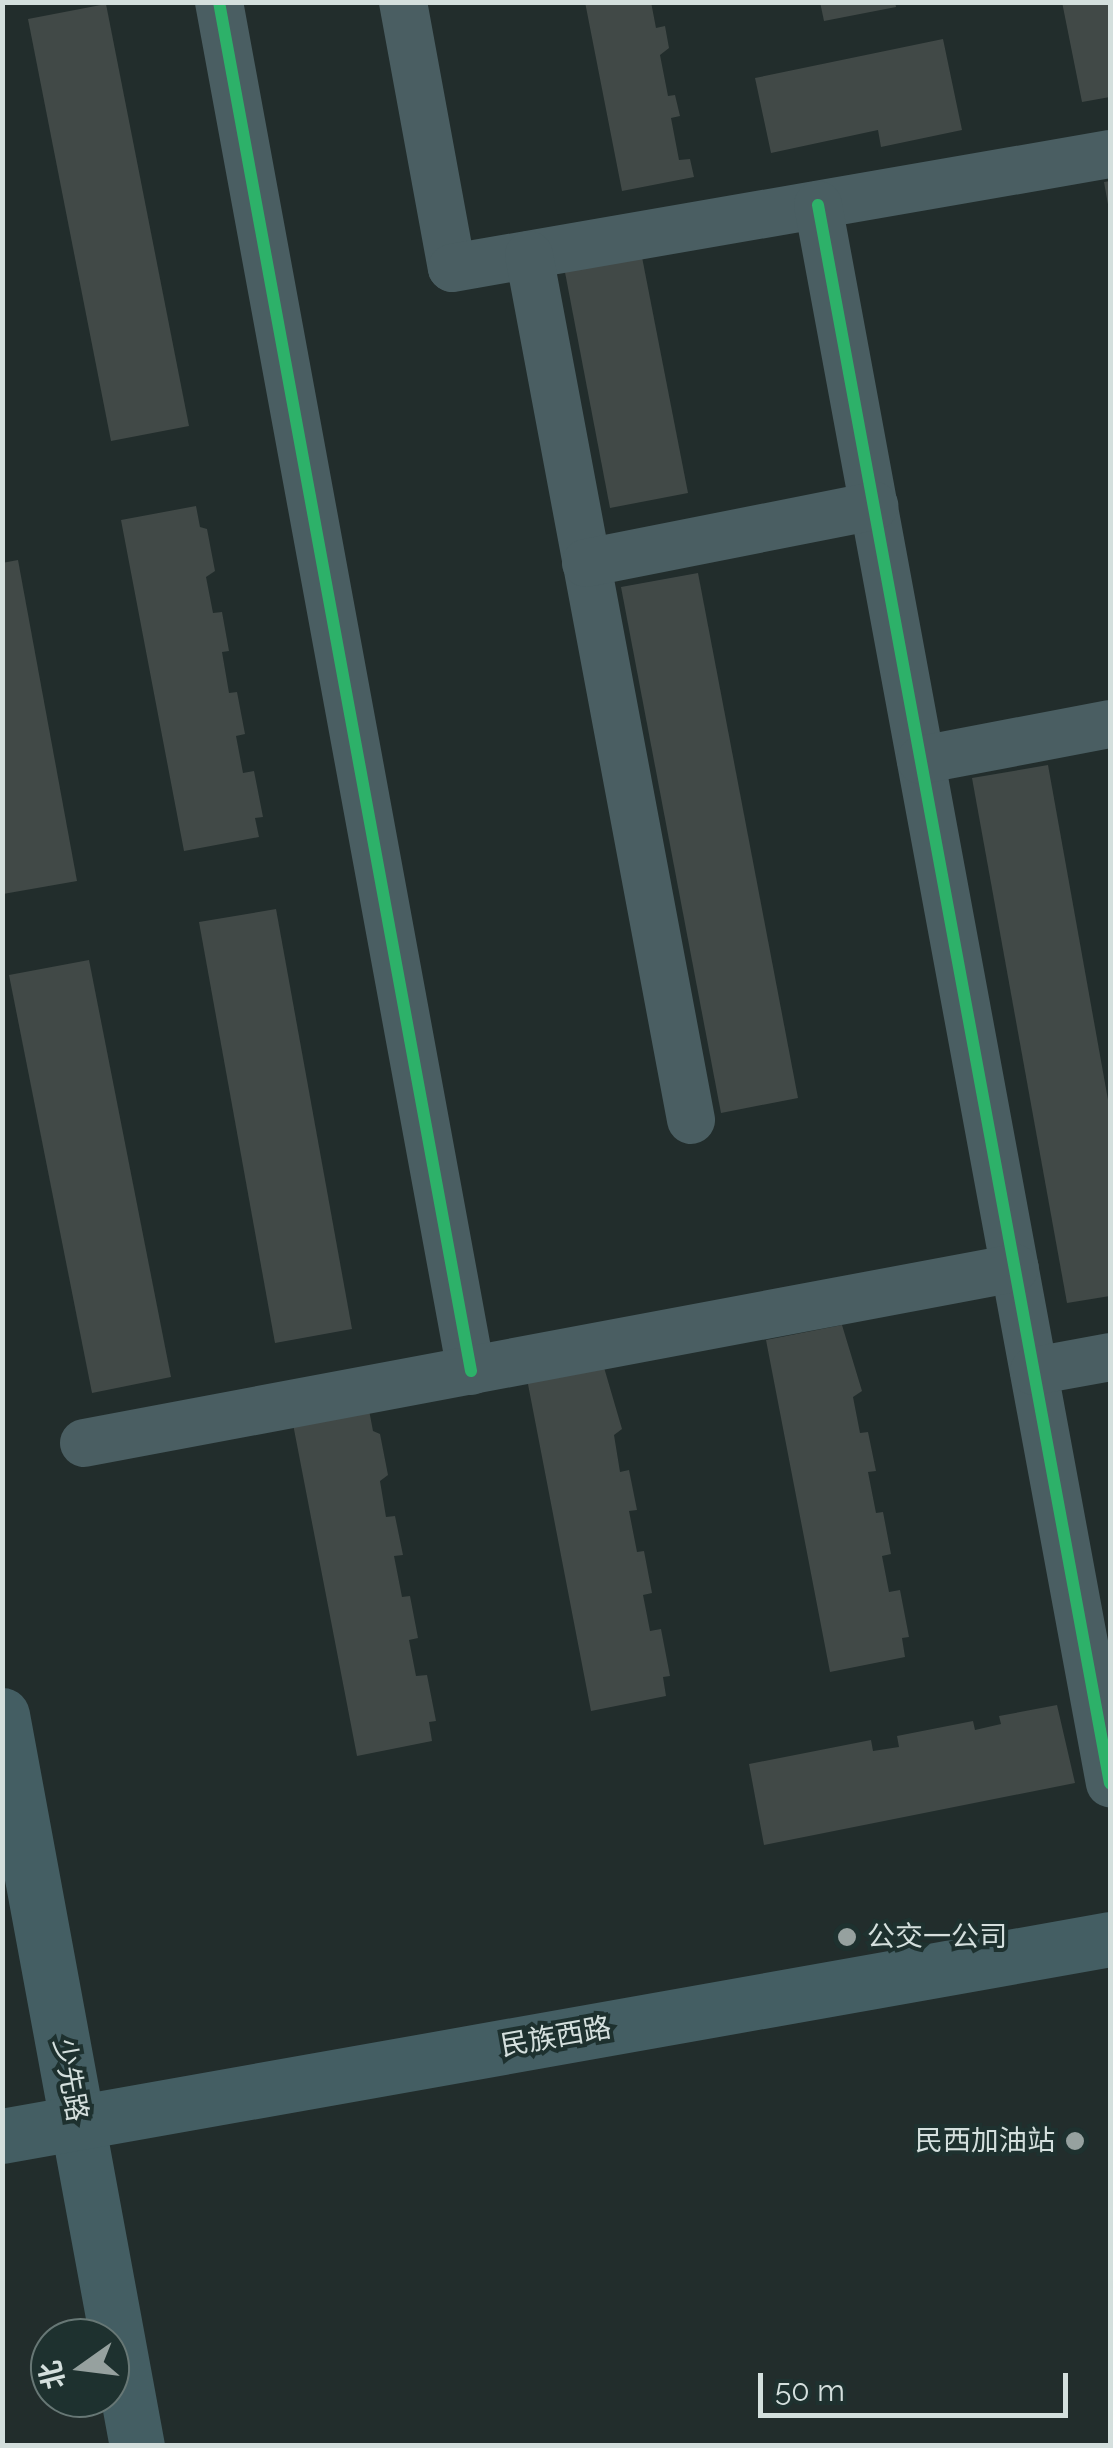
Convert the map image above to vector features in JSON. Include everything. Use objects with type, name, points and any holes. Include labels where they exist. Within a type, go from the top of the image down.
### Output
[{"type":"main road","name":"少先路","points":[[2,1714],[137,2446]]},
{"type":"main road","name":"民族西路","points":[[2,2136],[1110,1939]]},
{"type":"street","points":[[219,2],[471,1370]]},
{"type":"street","points":[[403,2],[452,268],[1110,154]]},
{"type":"street","points":[[818,205],[1110,1783]]},
{"type":"street","points":[[529,255],[691,1120]]},
{"type":"street","points":[[586,563],[874,506]]},
{"type":"street","points":[[921,760],[1110,724]]},
{"type":"street","points":[[84,1443],[1015,1268]]},
{"type":"street","points":[[1034,1371],[1110,1357]]},
{"type":"building","points":[[585,2],[651,2],[656,28],[665,26],[669,48],[660,55],[668,96],[675,95],[680,116],[671,118],[679,160],[690,159],[694,177],[622,191]]},
{"type":"building","points":[[820,2],[895,2],[896,7],[824,21]]},
{"type":"building","points":[[1062,2],[1110,2],[1110,97],[1082,102]]},
{"type":"building","points":[[106,4],[189,426],[111,441],[28,19]]},
{"type":"building","points":[[943,39],[962,130],[881,147],[878,130],[771,153],[755,78]]},
{"type":"building","points":[[1110,181],[1110,209],[1109,210],[1104,182]]},
{"type":"building","points":[[641,252],[688,493],[610,508],[564,267]]},
{"type":"building","points":[[196,506],[200,527],[207,529],[215,571],[206,577],[213,613],[222,612],[229,651],[222,652],[229,693],[237,692],[245,734],[236,736],[243,773],[254,771],[263,817],[255,818],[259,837],[184,851],[121,520]]},
{"type":"building","points":[[18,560],[77,881],[3,894],[2,563]]},
{"type":"building","points":[[698,573],[798,1098],[721,1113],[621,587]]},
{"type":"building","points":[[1048,765],[1110,1111],[1110,1296],[1067,1303],[972,778]]},
{"type":"building","points":[[276,909],[352,1329],[275,1343],[199,922]]},
{"type":"building","points":[[89,960],[171,1377],[92,1393],[9,975]]},
{"type":"building","points":[[842,1325],[862,1391],[853,1397],[860,1433],[868,1432],[876,1471],[868,1472],[876,1513],[883,1512],[891,1554],[882,1556],[889,1592],[900,1590],[909,1637],[902,1638],[905,1657],[830,1672],[766,1340]]},
{"type":"building","points":[[603,1364],[622,1429],[614,1435],[620,1472],[629,1470],[637,1510],[629,1511],[637,1552],[644,1551],[652,1593],[643,1595],[650,1631],[661,1629],[670,1676],[663,1677],[666,1696],[591,1711],[527,1379]]},
{"type":"building","points":[[369,1410],[373,1431],[380,1434],[388,1475],[380,1481],[386,1517],[395,1516],[403,1555],[394,1556],[402,1597],[410,1596],[418,1638],[409,1640],[416,1676],[427,1675],[436,1721],[429,1722],[432,1741],[357,1756],[293,1424]]},
{"type":"building","points":[[1057,1705],[1075,1783],[764,1845],[749,1764],[871,1740],[873,1751],[899,1747],[897,1736],[973,1721],[975,1730],[1001,1724],[999,1716]]},
{"type":"cycle path","points":[[219,2],[471,1371]]},
{"type":"cycle path","points":[[818,205],[1110,1783]]},
{"type":"place","name":"公交一公司","points":[[847,1937]]},
{"type":"place","name":"民西加油站","points":[[1075,2141]]}]
